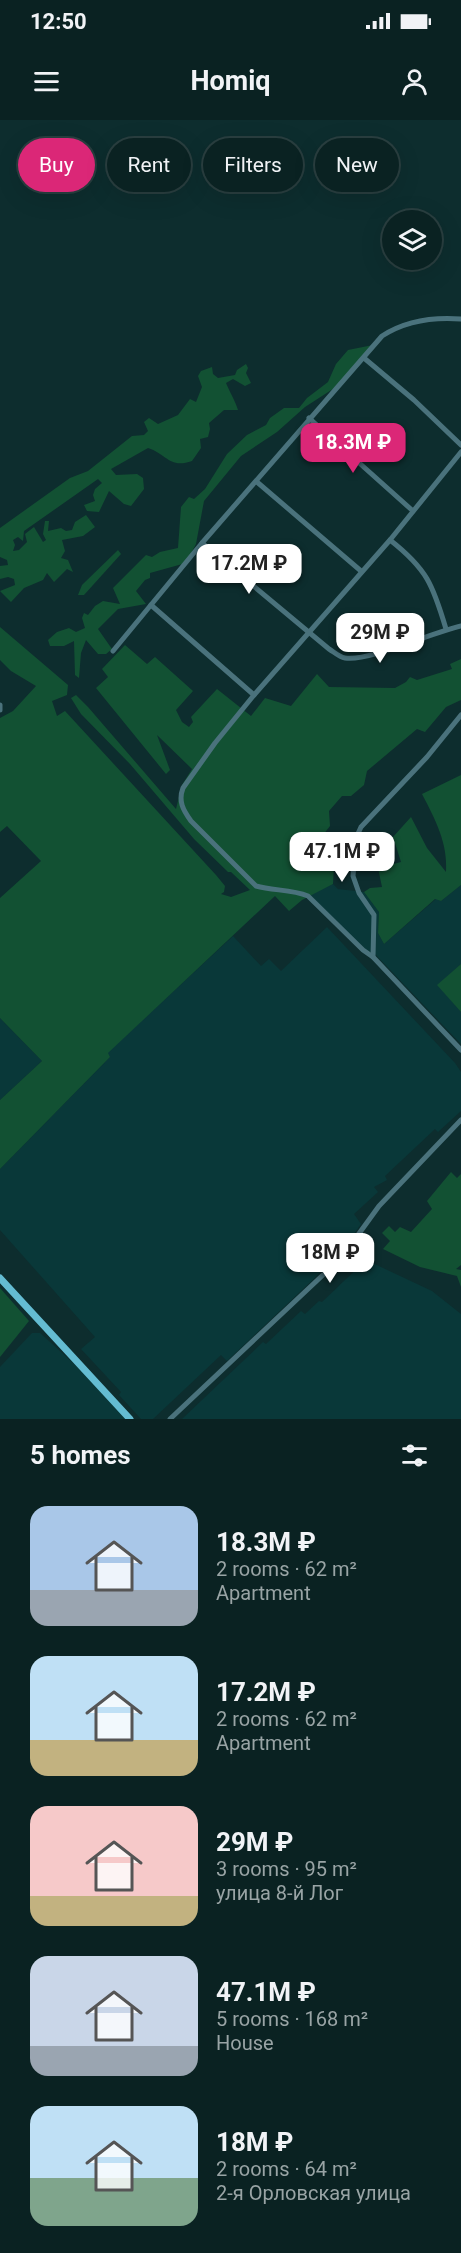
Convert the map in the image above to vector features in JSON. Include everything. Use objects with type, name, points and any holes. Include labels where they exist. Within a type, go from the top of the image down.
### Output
[{"type":"main road","points":[[0,1278],[130,1419]]},
{"type":"street","points":[[113,651],[202,543],[382,336],[396,327],[439,319],[461,319]]},
{"type":"street","points":[[364,358],[461,445]]},
{"type":"street","points":[[309,418],[413,511]]},
{"type":"street","points":[[461,452],[390,540],[214,743],[180,796],[183,809],[211,842],[256,886],[268,890],[296,891],[308,896],[373,957],[461,1050]]},
{"type":"street","points":[[257,482],[361,571]]},
{"type":"street","points":[[390,540],[416,561],[425,573],[433,586],[446,629]]},
{"type":"street","points":[[202,543],[339,656],[358,658],[461,626]]},
{"type":"street","points":[[151,604],[254,695]]},
{"type":"street","points":[[373,957],[374,915],[359,892],[353,876],[356,838],[365,822],[427,757],[461,715]]},
{"type":"street","points":[[170,1419],[342,1257],[379,1206],[461,1120]]},
{"type":"shaded area","points":[[333,884],[338,889],[364,892],[379,912],[378,933],[384,944],[436,899],[441,901],[461,885],[461,964],[438,985],[461,1012],[461,1044],[375,954],[365,950],[310,895]]},
{"type":"shaded area","points":[[327,927],[455,1063],[461,1072],[461,1111],[438,1132],[435,1129],[385,1176],[387,1180],[374,1187],[378,1192],[354,1214],[361,1224],[340,1254],[227,1361],[221,1355],[153,1419],[141,1419],[119,1395],[121,1392],[81,1349],[95,1337],[0,1230],[0,1169],[110,1057],[107,1053],[233,936],[261,966],[269,959],[281,971]]},
{"type":"shaded area","points":[[0,1018],[42,1061],[0,1100]]},
{"type":"shaded area","points":[[366,1260],[432,1291],[461,1314],[461,1419],[182,1419],[263,1342],[266,1344],[301,1311],[305,1314],[319,1301],[322,1302]]},
{"type":"shaded area","points":[[32,1333],[40,1333],[82,1371],[126,1419],[0,1419],[0,1367]]},
{"type":"green space","points":[[373,345],[336,387],[305,407],[277,432],[241,456],[204,501],[196,544],[186,563],[150,573],[150,578],[145,580],[136,591],[146,604],[118,609],[98,629],[112,649],[106,654],[98,654],[86,640],[81,653],[79,678],[75,675],[74,641],[64,646],[50,646],[48,640],[57,632],[69,628],[76,632],[85,628],[82,618],[84,613],[88,615],[95,606],[103,601],[120,604],[113,588],[146,555],[152,557],[160,552],[178,548],[181,507],[189,497],[194,499],[205,489],[227,454],[247,435],[266,425],[270,418],[284,408],[299,408],[307,398],[328,382],[336,364],[348,350]]},
{"type":"green space","points":[[246,364],[248,368],[246,373],[251,383],[245,386],[233,379],[226,383],[238,410],[224,410],[209,423],[208,437],[200,439],[201,448],[192,461],[173,462],[148,448],[111,469],[116,475],[137,474],[143,478],[144,489],[131,506],[124,504],[109,491],[99,512],[87,511],[84,505],[95,501],[93,495],[95,489],[102,483],[98,479],[24,531],[23,541],[18,537],[13,540],[15,545],[13,551],[19,550],[27,542],[25,534],[34,527],[43,542],[46,540],[43,534],[45,521],[49,521],[48,531],[61,528],[66,531],[72,530],[75,522],[86,515],[95,527],[83,536],[62,540],[65,551],[61,558],[68,560],[73,572],[67,569],[54,582],[47,573],[43,580],[24,588],[11,602],[0,591],[15,585],[14,579],[8,577],[0,579],[0,566],[8,565],[7,560],[0,557],[0,528],[70,478],[88,471],[132,436],[144,435],[148,431],[144,422],[149,418],[158,424],[178,415],[190,399],[196,402],[202,387],[198,376],[201,371],[212,367],[213,374],[218,378],[235,375],[237,370]]},
{"type":"green space","points":[[118,550],[121,554],[84,595],[78,595],[82,585]]},
{"type":"green space","points":[[0,627],[68,685],[67,695],[52,701],[57,716],[65,711],[216,875],[225,886],[221,894],[231,897],[250,890],[194,839],[130,764],[81,714],[71,698],[76,695],[88,707],[176,809],[182,785],[192,769],[157,735],[170,770],[166,774],[96,688],[108,677],[102,669],[125,645],[147,664],[155,657],[193,691],[176,710],[182,722],[189,727],[193,722],[191,717],[217,689],[251,716],[265,698],[291,706],[317,674],[329,687],[395,688],[410,677],[417,680],[452,669],[450,664],[461,659],[461,700],[446,707],[425,732],[417,729],[367,771],[364,785],[351,796],[342,796],[329,811],[330,826],[323,835],[335,848],[333,884],[302,900],[289,911],[275,896],[108,1053],[110,1057],[0,1169],[0,1100],[42,1061],[0,1018],[0,898],[41,861],[7,826],[0,832],[0,718],[13,711],[36,686],[11,671],[0,660]]},
{"type":"green space","points":[[461,775],[461,885],[441,901],[435,899],[384,944],[378,933],[379,912],[364,892],[370,888],[382,887],[378,868],[401,862],[393,837],[411,817],[427,848],[446,872],[443,841],[422,794]]},
{"type":"green space","points":[[461,964],[461,1012],[437,985]]},
{"type":"green space","points":[[451,1172],[457,1178],[461,1174],[461,1265],[456,1269],[461,1270],[461,1287],[457,1276],[420,1267],[383,1249],[390,1241],[382,1233],[389,1226],[395,1232],[400,1227],[411,1232],[432,1209],[427,1201]]},
{"type":"green space","points":[[0,1288],[29,1321],[0,1357]]}]
